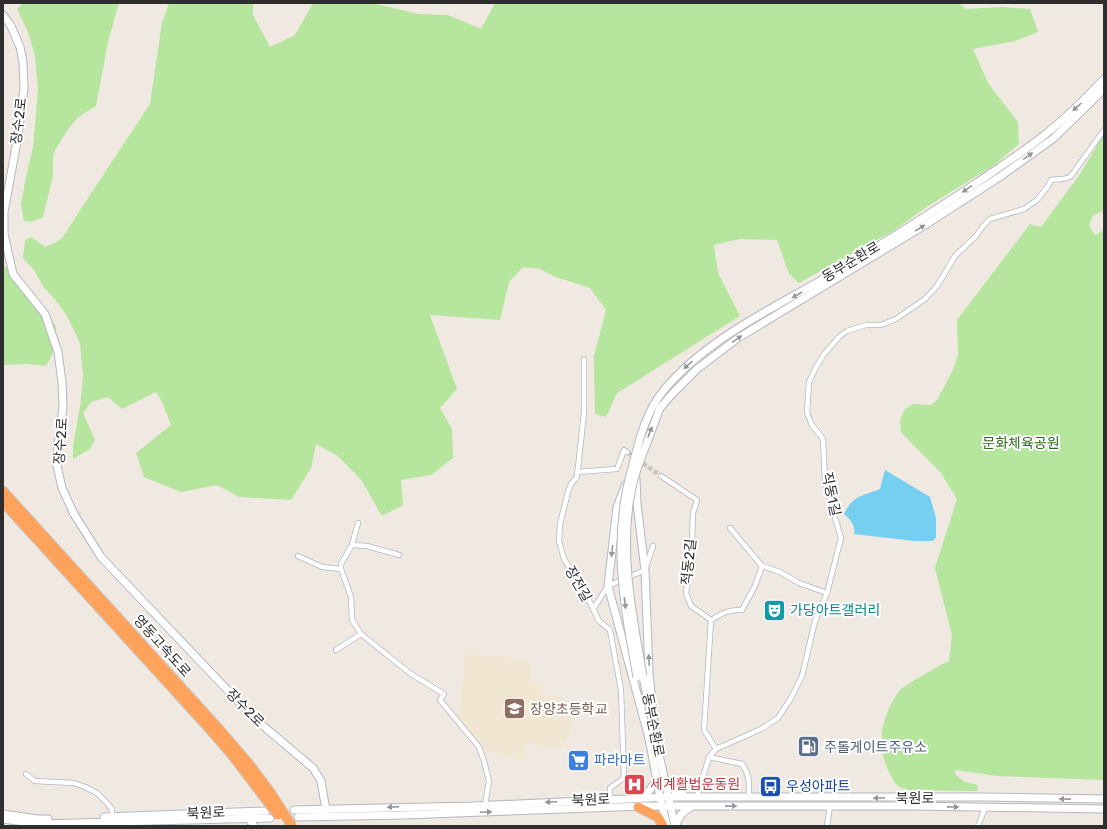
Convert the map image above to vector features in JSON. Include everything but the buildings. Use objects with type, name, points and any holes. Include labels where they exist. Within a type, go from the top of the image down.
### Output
[{"type":"highway","name":"영동고속도로","points":[[3,491],[249,764],[285,826]]},
{"type":"highway","name":"영동고속도로","points":[[3,502],[207,726],[292,826]]},
{"type":"highway","points":[[637,803],[658,817],[663,826]]},
{"type":"street","name":"장수2로","points":[[3,15],[11,26],[20,47],[23,62],[24,88],[18,136],[4,212],[4,234],[13,274],[45,314],[58,352],[62,382],[63,407],[56,461],[62,488],[74,514],[101,557],[255,719],[313,768],[320,781],[325,813]]},
{"type":"street","name":"동부순환로","points":[[634,471],[652,408],[663,391],[677,375],[712,345],[927,216],[999,168],[1046,134],[1081,104],[1104,79]]},
{"type":"street","name":"동부순환로","points":[[668,826],[660,798],[653,741],[627,621],[620,547],[624,498],[660,408],[673,392],[697,369],[738,338],[925,226],[1001,176],[1054,138],[1104,89]]},
{"type":"street","name":"직동1길","points":[[694,797],[709,757],[716,749],[761,729],[778,718],[791,698],[802,676],[815,621],[827,593],[841,538],[825,482],[823,439],[812,425],[807,413],[809,382],[814,369],[824,354],[840,336],[847,331],[866,325],[881,325],[896,320],[925,299],[937,286],[955,256],[976,236],[982,226],[990,219],[1024,209],[1037,200],[1051,180],[1066,180],[1072,176],[1104,130]]},
{"type":"street","name":"장전길","points":[[584,359],[584,413],[577,477],[571,484],[568,492],[560,524],[558,541],[564,559],[583,588],[599,621],[610,630],[621,690],[624,778],[610,788],[610,799]]},
{"type":"street","points":[[577,472],[617,469],[624,450],[627,452]]},
{"type":"street","points":[[634,471],[645,570],[653,741]]},
{"type":"street","points":[[634,471],[617,507],[608,586],[653,741]]},
{"type":"street","name":"적동2길","points":[[661,476],[697,500],[693,514],[692,543],[686,593],[691,606],[711,620]]},
{"type":"street","points":[[358,523],[352,545],[341,564],[341,570],[351,597],[352,620],[361,634],[411,674],[444,694],[440,700],[479,747],[482,754],[489,781],[485,805]]},
{"type":"street","points":[[730,528],[762,566],[780,572],[799,583],[827,593]]},
{"type":"street","points":[[352,545],[368,546],[400,555]]},
{"type":"street","points":[[593,609],[608,586],[645,570],[653,546]]},
{"type":"street","points":[[298,556],[322,567],[341,570]]},
{"type":"street","points":[[716,749],[704,730],[711,620],[722,613],[733,609],[742,610],[755,586],[762,566]]},
{"type":"street","points":[[336,650],[361,634]]},
{"type":"street","name":"동부순환로","points":[[653,741],[665,780],[676,826]]},
{"type":"street","points":[[709,757],[742,764],[747,770],[749,778],[749,806]]},
{"type":"street","points":[[26,774],[35,781],[74,782],[97,793],[112,809],[112,817]]},
{"type":"street","points":[[637,803],[650,791],[657,779]]},
{"type":"street","points":[[665,780],[677,793],[694,797]]},
{"type":"street","name":"북원로","points":[[298,817],[325,813],[637,803],[668,797],[1104,799]]},
{"type":"street","points":[[827,826],[830,798]]},
{"type":"street","name":"북원로","points":[[432,810],[485,805],[610,799],[662,806],[1104,809]]},
{"type":"street","points":[[676,826],[684,810],[692,806]]},
{"type":"street","points":[[978,826],[985,808]]},
{"type":"street","name":"북원로","points":[[294,810],[325,813]]},
{"type":"street","name":"북원로","points":[[3,814],[37,819],[112,817],[139,821]]},
{"type":"street","name":"북원로","points":[[3,819],[36,824],[139,821],[268,814]]},
{"type":"street","points":[[248,815],[254,826]]},
{"type":"shaded area","name":"장양초등학교","points":[[465,653],[530,660],[530,682],[540,684],[542,694],[564,698],[575,722],[561,749],[526,744],[526,760],[486,751],[459,719]]},
{"type":"green space","points":[[23,3],[119,3],[108,42],[96,106],[78,117],[66,132],[53,154],[53,176],[43,217],[32,222],[24,221],[21,204],[33,148],[38,89],[35,56],[28,32],[17,9]]},
{"type":"green space","points":[[169,3],[253,3],[253,15],[270,47],[295,35],[313,3],[372,3],[419,14],[448,15],[481,29],[495,3],[959,3],[966,9],[1002,7],[1030,9],[1038,32],[1015,41],[973,49],[988,83],[1018,122],[1019,144],[993,166],[928,206],[893,231],[799,283],[789,274],[777,240],[739,239],[714,245],[718,273],[740,316],[617,393],[606,417],[595,414],[594,356],[606,310],[590,288],[553,276],[540,269],[523,267],[509,282],[500,320],[430,315],[457,389],[440,408],[452,429],[453,458],[431,475],[401,480],[403,505],[382,516],[362,481],[338,456],[316,444],[311,468],[291,500],[239,497],[217,485],[181,492],[144,477],[136,453],[171,425],[161,400],[156,392],[122,409],[108,397],[91,402],[83,413],[95,440],[90,449],[73,459],[73,447],[81,400],[83,375],[80,343],[67,316],[43,286],[34,270],[23,258],[25,240],[31,237],[45,247],[62,238],[150,104],[162,23]]},
{"type":"green space","name":"문화체육공원","points":[[1104,134],[1104,210],[1093,216],[1089,225],[1095,235],[1104,230],[1104,780],[998,776],[955,770],[955,774],[965,782],[978,785],[977,791],[905,789],[895,782],[889,772],[882,751],[882,730],[888,710],[899,691],[914,680],[949,661],[952,635],[935,568],[957,499],[941,473],[901,432],[900,420],[905,409],[913,404],[931,405],[937,400],[953,370],[958,355],[957,320],[1030,224],[1041,227],[1080,174]]},
{"type":"green space","points":[[3,267],[12,267],[38,306],[56,326],[54,351],[46,366],[28,364],[3,365]]},
{"type":"water","points":[[885,470],[930,497],[936,518],[936,537],[933,541],[914,541],[854,534],[852,523],[844,514],[851,503],[859,497],[880,489]]},
{"type":"tunnel","points":[[627,452],[661,476]]},
{"type":"place","name":"가당아트갤러리","points":[[775,610]]},
{"type":"place","name":"장양초등학교","points":[[514,709]]},
{"type":"place","name":"주톨게이트주유소","points":[[809,747]]},
{"type":"place","name":"파라마트","points":[[578,760]]},
{"type":"place","name":"세계활법운동원","points":[[634,784]]},
{"type":"place","name":"우성아파트","points":[[771,786]]}]
